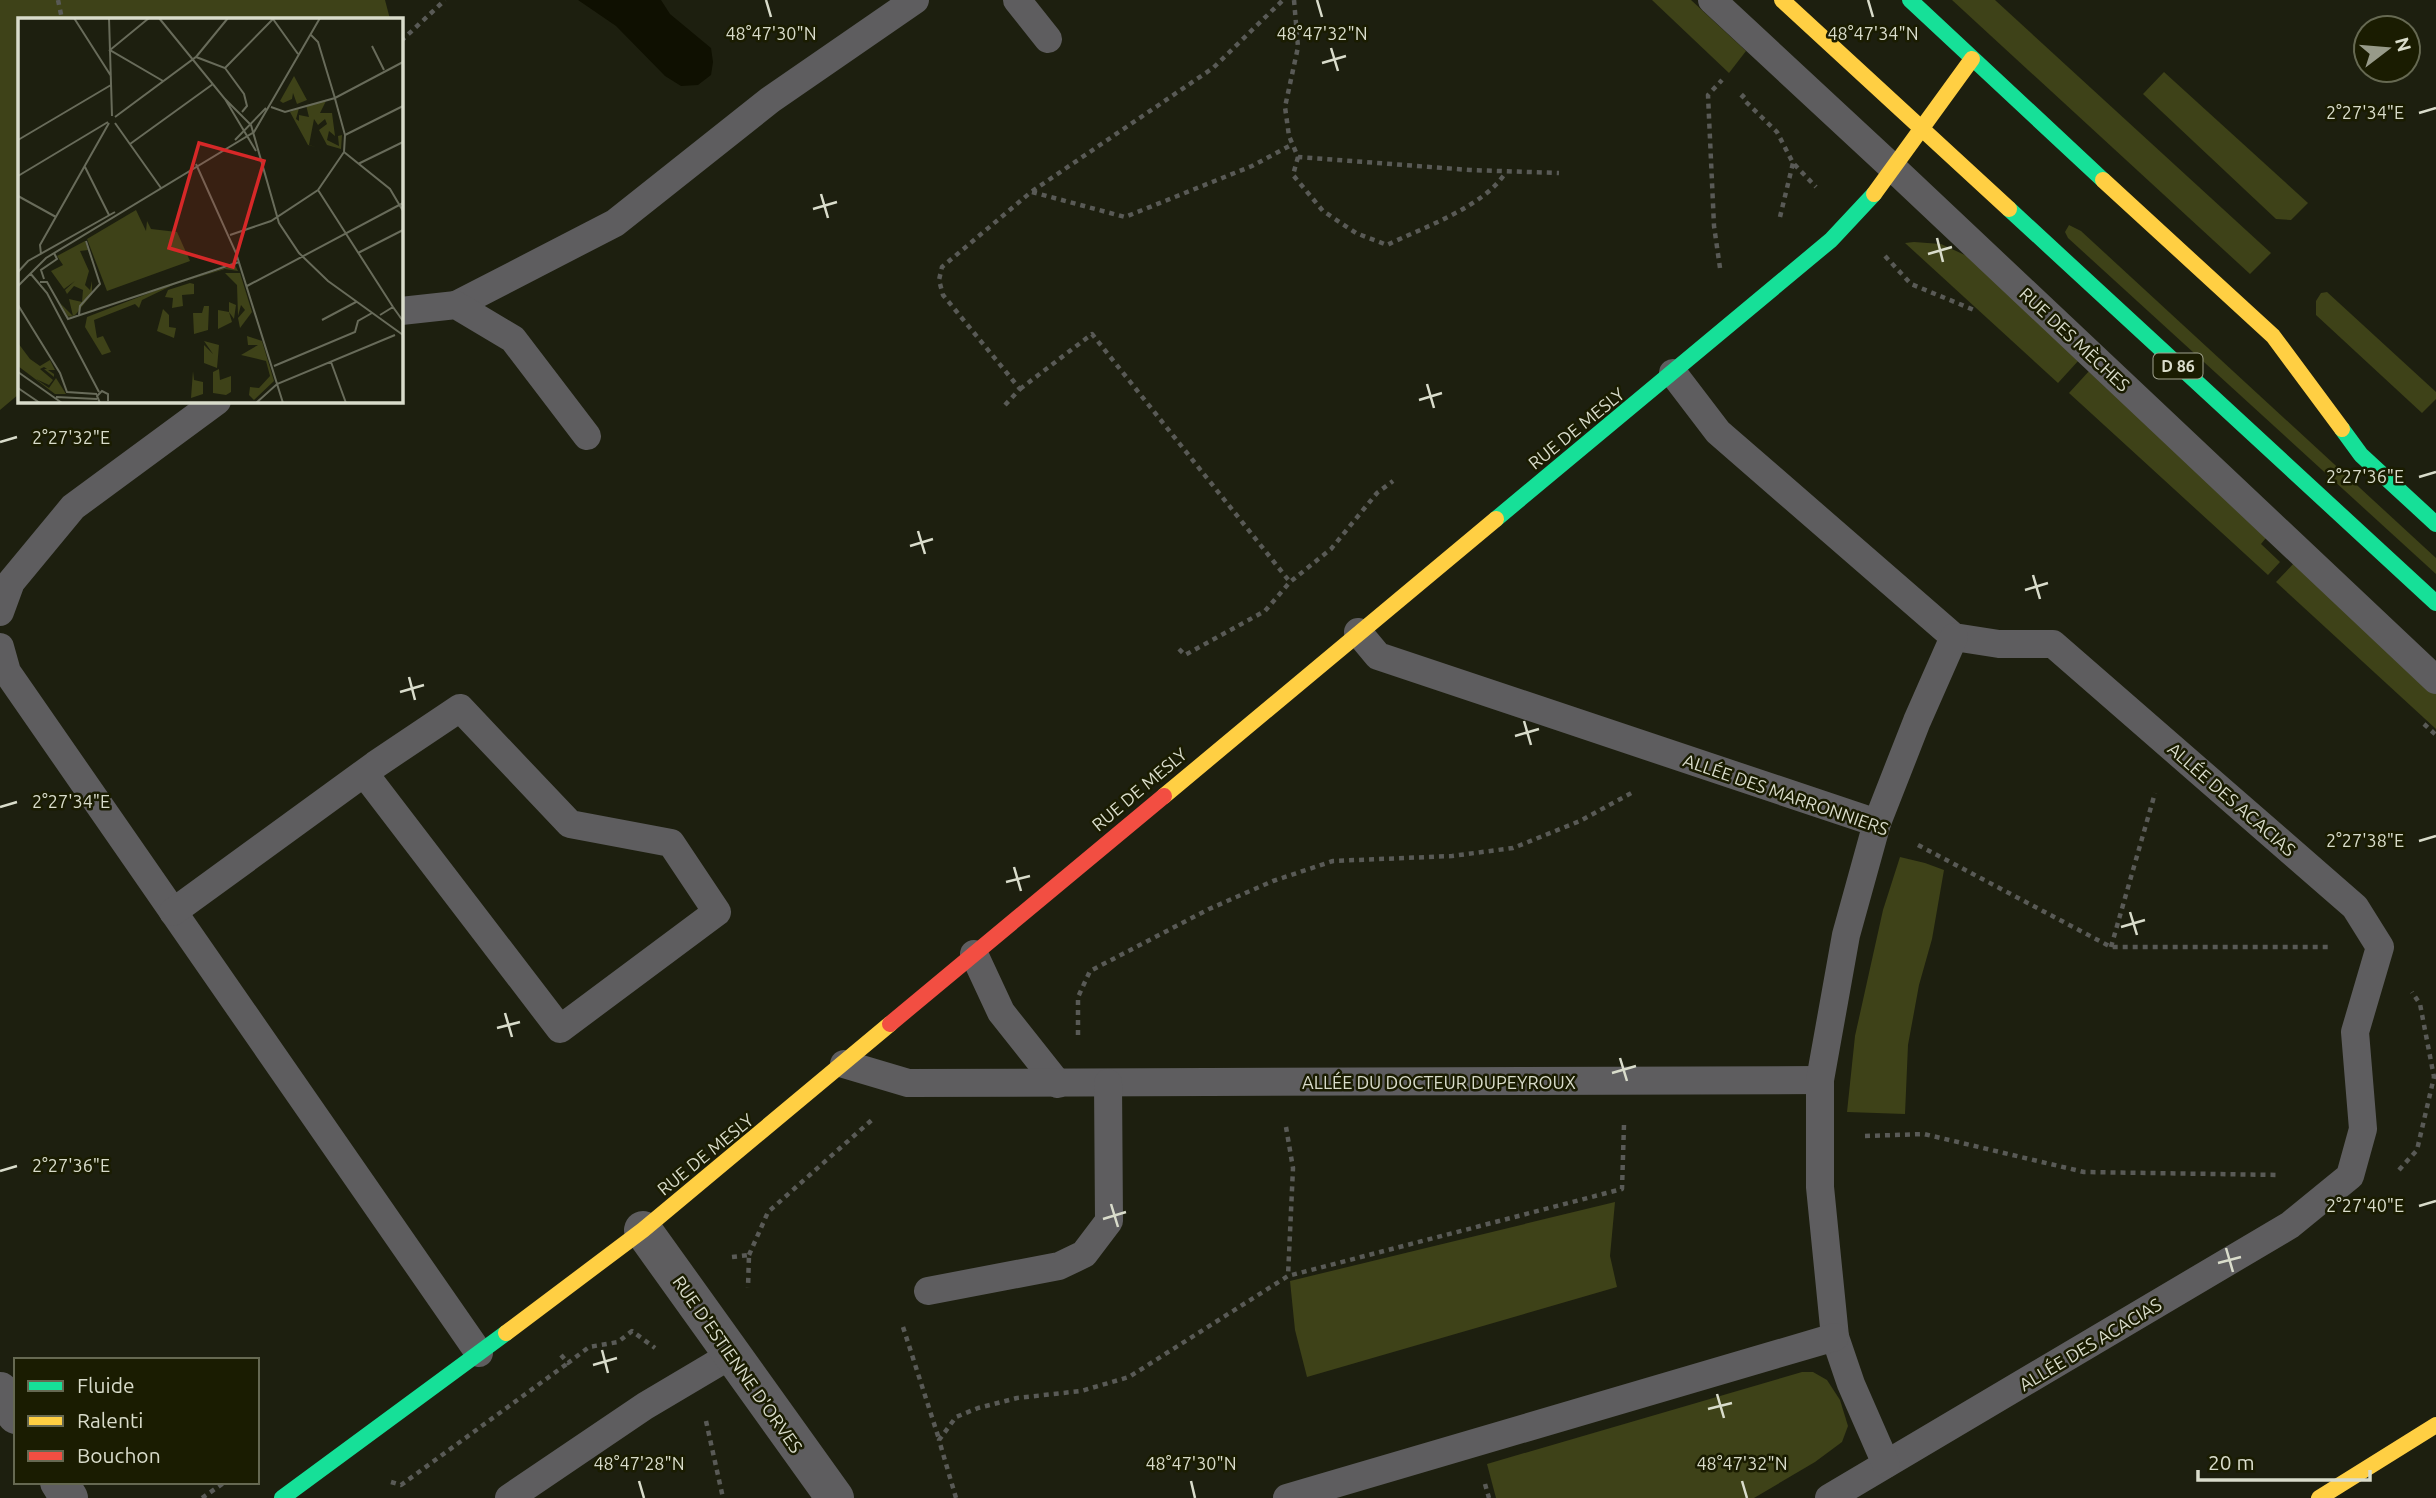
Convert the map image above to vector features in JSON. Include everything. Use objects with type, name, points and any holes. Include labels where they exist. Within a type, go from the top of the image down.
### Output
[{"type":"street","name":"D 86","points":[[1782,0],[2436,603]]},
{"type":"street","points":[[1910,0],[2273,336],[2361,455],[2436,524]]},
{"type":"street","name":"RUE DE MESLY","points":[[282,1498],[643,1230],[1850,223],[1894,169],[1919,129],[1972,59]]},
{"type":"street","name":"RUE D'ESTIENNE D'ORVES","points":[[643,1230],[835,1498]]},
{"type":"street","points":[[0,1391],[14,1412]]},
{"type":"street","points":[[2319,1498],[2436,1425]]},
{"type":"lane","points":[[402,311],[456,305],[615,223],[770,100],[915,0]]},
{"type":"lane","points":[[1017,0],[1048,39]]},
{"type":"lane","name":"RUE DES MÈCHES","points":[[1712,0],[2436,680]]},
{"type":"lane","points":[[456,305],[513,339],[587,436]]},
{"type":"lane","points":[[1673,373],[1717,432],[1954,637],[1877,823],[1846,934],[1820,1080],[1820,1187],[1835,1337],[1851,1384],[1886,1464]]},
{"type":"lane","points":[[0,612],[11,582],[73,507],[216,402]]},
{"type":"lane","name":"ALLÉE DES MARRONNIERS","points":[[1358,632],[1378,656],[1877,823]]},
{"type":"lane","name":"ALLÉE DES ACACIAS","points":[[1954,637],[1999,644],[2053,644],[2355,907],[2380,947]]},
{"type":"lane","points":[[0,647],[7,672],[479,1353]]},
{"type":"lane","points":[[173,912],[365,772],[460,708],[570,824],[671,843],[717,912],[560,1029],[365,772]]},
{"type":"lane","points":[[2350,1176],[2363,1129],[2355,1032],[2380,947]]},
{"type":"lane","points":[[974,954],[1001,1012],[1050,1073]]},
{"type":"lane","name":"ALLÉE DU DOCTEUR DUPEYROUX","points":[[844,1064],[908,1083],[1050,1073],[1108,1083],[1820,1080]]},
{"type":"lane","points":[[928,1291],[1059,1266],[1084,1254],[1109,1221],[1108,1083]]},
{"type":"lane","name":"ALLÉE DES ACACIAS","points":[[1829,1498],[2290,1225],[2350,1176]]},
{"type":"lane","points":[[1287,1498],[1835,1337]]},
{"type":"lane","points":[[509,1498],[645,1406],[731,1355]]},
{"type":"path","points":[[58,0],[62,18]]},
{"type":"path","points":[[402,40],[445,0]]},
{"type":"path","points":[[1020,389],[943,295],[939,280],[942,267],[1031,192],[1213,68],[1283,0]]},
{"type":"path","points":[[1294,0],[1297,47],[1285,107],[1289,136],[1298,157],[1293,175],[1323,211],[1356,233],[1387,245],[1465,207],[1499,184],[1507,172]]},
{"type":"path","points":[[1720,268],[1714,226],[1708,95],[1722,80]]},
{"type":"path","points":[[1746,102],[1777,132],[1793,163],[1817,188]]},
{"type":"path","points":[[1031,192],[1125,217],[1252,166],[1293,144]]},
{"type":"path","points":[[1298,157],[1507,172],[1559,173]]},
{"type":"path","points":[[1005,405],[1020,389],[1092,334],[1290,582]]},
{"type":"path","points":[[1180,649],[1185,654],[1265,611],[1290,582],[1331,549],[1377,493],[1393,481]]},
{"type":"path","points":[[2111,947],[2169,743]]},
{"type":"path","points":[[1050,1073],[1078,1050],[1078,997],[1090,971],[1209,909],[1273,881],[1333,861],[1452,856],[1513,848],[1580,821],[1686,759]]},
{"type":"path","name":"ALLÉE DES MARRONNIERS","points":[[1877,823],[2111,947],[2380,947]]},
{"type":"path","points":[[2417,1150],[2435,1077],[2420,1004]]},
{"type":"path","points":[[939,1440],[956,1417],[978,1408],[1017,1398],[1081,1391],[1129,1377],[1288,1276],[1622,1189],[1624,1112],[1621,1081]]},
{"type":"path","points":[[749,1255],[768,1212],[882,1111],[908,1083]]},
{"type":"path","points":[[1279,1083],[1293,1168],[1288,1276]]},
{"type":"path","points":[[1820,1138],[1924,1134],[2084,1172],[2350,1176]]},
{"type":"path","points":[[928,1291],[900,1317],[956,1498]]},
{"type":"path","points":[[381,1487],[389,1481],[401,1485],[589,1348],[618,1342],[632,1331]]},
{"type":"path","points":[[560,1353],[568,1363]]},
{"type":"path","points":[[706,1416],[723,1498]]},
{"type":"path","points":[[202,1498],[222,1484]]},
{"type":"green space","points":[[0,0],[385,0],[390,18],[18,18],[18,395],[0,410]]},
{"type":"green space","points":[[1652,0],[1691,0],[1746,51],[1729,73]]},
{"type":"green space","points":[[1952,0],[1995,0],[2271,253],[2250,274]]},
{"type":"green space","points":[[2164,72],[2308,203],[2291,220],[2276,219],[2143,94]]},
{"type":"green space","points":[[2069,225],[2081,231],[2436,558],[2436,574],[2068,238],[2065,232]]},
{"type":"green space","points":[[1905,243],[1941,244],[1967,256],[2079,360],[2058,383]]},
{"type":"green space","points":[[2327,292],[2436,392],[2436,399],[2422,413],[2316,315],[2316,301],[2321,293]]},
{"type":"green space","points":[[2090,370],[2270,533],[2261,544],[2280,562],[2268,575],[2069,393]]},
{"type":"green space","points":[[2297,560],[2436,688],[2436,729],[2276,582]]},
{"type":"green space","points":[[1900,857],[1944,870],[1932,939],[1919,985],[1908,1045],[1905,1114],[1847,1112],[1855,1036],[1883,910]]},
{"type":"green space","points":[[1615,1202],[1610,1256],[1617,1287],[1307,1377],[1295,1330],[1290,1281]]},
{"type":"green space","points":[[1802,1372],[1813,1372],[1827,1380],[1840,1400],[1848,1426],[1842,1442],[1815,1462],[1754,1498],[1496,1498],[1487,1464]]},
{"type":"shaded area","points":[[578,0],[661,0],[670,14],[711,48],[711,75],[698,85],[681,86],[665,76],[616,26]]},
{"type":"traffic: fast","points":[[1910,0],[2103,180]]},
{"type":"traffic: fast","points":[[1496,519],[1831,240],[1874,194]]},
{"type":"traffic: fast","points":[[2009,209],[2436,603]]},
{"type":"traffic: fast","points":[[2342,429],[2361,455],[2436,524]]},
{"type":"traffic: fast","points":[[282,1498],[506,1333]]},
{"type":"traffic: slow","points":[[1782,0],[2009,209]]},
{"type":"traffic: slow","points":[[1874,194],[1972,59]]},
{"type":"traffic: slow","points":[[2103,180],[2273,336],[2342,429]]},
{"type":"traffic: slow","points":[[1164,796],[1496,519]]},
{"type":"traffic: slow","points":[[506,1333],[643,1230],[890,1024]]},
{"type":"traffic: slow","points":[[2319,1498],[2436,1425]]},
{"type":"traffic: jam","points":[[890,1024],[1164,796]]}]
